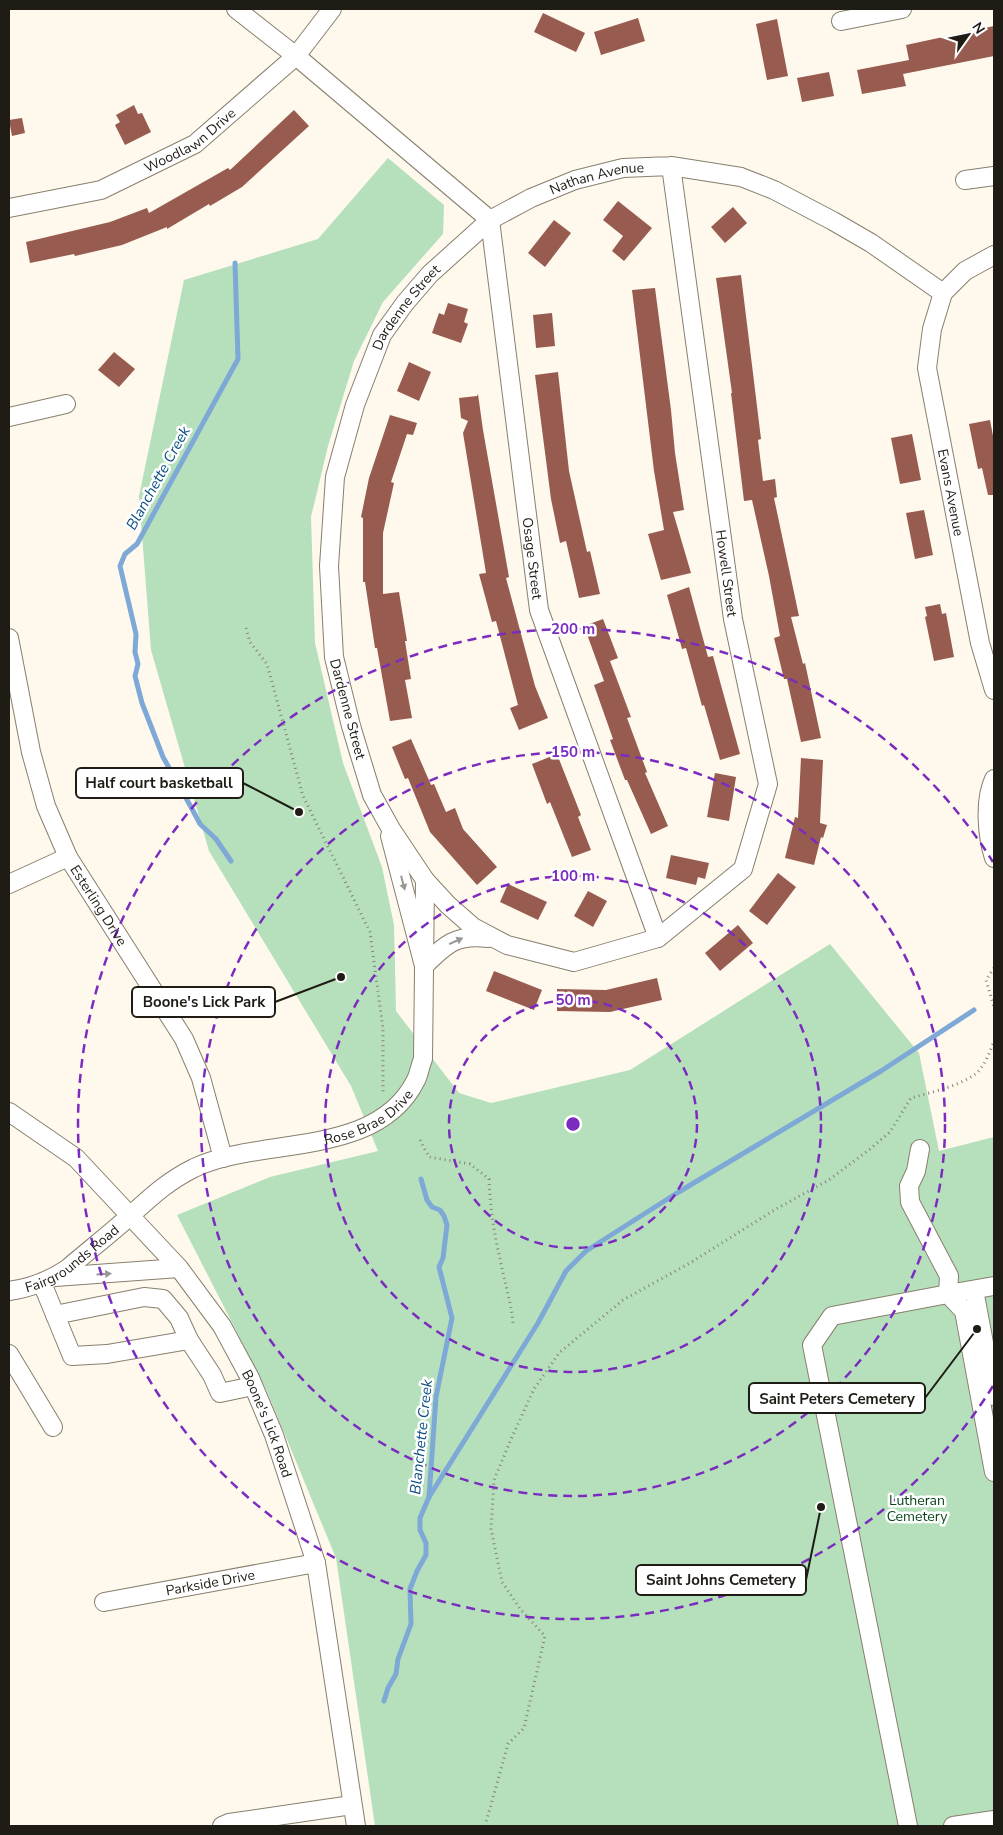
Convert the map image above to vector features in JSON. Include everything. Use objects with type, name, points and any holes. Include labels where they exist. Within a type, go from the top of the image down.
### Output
[{"type":"street","points":[[236,9],[296,56],[490,220]]},
{"type":"street","name":"Woodlawn Drive","points":[[9,208],[100,190],[195,144],[296,56],[332,9]]},
{"type":"street","points":[[841,21],[902,9]]},
{"type":"street","name":"Nathan Avenue","points":[[490,220],[531,198],[576,180],[623,168],[671,166],[741,177],[774,190],[819,213],[871,244],[943,293]]},
{"type":"street","name":"Howell Street","points":[[658,938],[743,869],[768,784],[733,619],[671,166]]},
{"type":"street","points":[[965,180],[994,176]]},
{"type":"street","name":"Dardenne Street","points":[[490,220],[430,274],[405,303],[382,335],[355,406],[334,477],[329,566],[334,657],[351,726],[372,794],[385,819],[426,880],[448,905],[472,927],[507,945],[574,962],[658,938]]},
{"type":"street","name":"Osage Street","points":[[490,220],[539,610],[658,938]]},
{"type":"street","points":[[943,293],[965,271],[994,255]]},
{"type":"street","name":"Evans Avenue","points":[[943,293],[932,329],[927,368],[980,644],[994,690]]},
{"type":"street","points":[[9,417],[66,404]]},
{"type":"street","name":"Esterling Drive","points":[[9,638],[31,752],[46,806],[68,857],[184,1039],[201,1078],[223,1158]]},
{"type":"street","points":[[994,780],[988,810],[989,839],[994,858]]},
{"type":"street","points":[[385,819],[424,966],[455,940],[468,936],[496,939]]},
{"type":"street","points":[[9,884],[68,857]]},
{"type":"street","name":"Rose Brae Drive","points":[[130,1216],[172,1179],[197,1167],[223,1158],[349,1133],[380,1121],[395,1109],[416,1080],[422,1059],[426,880]]},
{"type":"street","name":"Boone's Lick Road","points":[[9,1112],[76,1158],[179,1268],[222,1326],[253,1386],[274,1435],[316,1563],[356,1826]]},
{"type":"street","points":[[920,1149],[916,1171],[909,1186],[910,1202],[949,1276],[948,1294],[964,1311],[991,1440],[994,1472]]},
{"type":"street","name":"Fairgrounds Road","points":[[9,1291],[25,1289],[67,1270],[130,1216]]},
{"type":"street","points":[[179,1268],[48,1280],[55,1315],[72,1356],[107,1354],[189,1340]]},
{"type":"street","points":[[908,1826],[812,1345],[832,1316],[994,1286]]},
{"type":"street","points":[[974,1290],[994,1396]]},
{"type":"street","points":[[55,1315],[144,1297],[163,1298],[179,1318],[189,1340],[212,1375],[220,1393],[253,1386]]},
{"type":"street","points":[[9,1354],[53,1428]]},
{"type":"street","name":"Parkside Drive","points":[[104,1602],[316,1563]]},
{"type":"street","points":[[222,1826],[229,1823],[352,1805]]},
{"type":"street","points":[[953,1826],[994,1820]]},
{"type":"path","points":[[246,628],[250,642],[267,664],[303,796],[370,932],[383,1029],[383,1092]]},
{"type":"path","points":[[994,968],[986,980],[994,1007]]},
{"type":"path","points":[[485,1826],[508,1744],[524,1728],[546,1636],[521,1610],[502,1582],[491,1529],[494,1480],[534,1389],[559,1353],[623,1300],[690,1263],[776,1209],[829,1180],[890,1132],[911,1098],[941,1090],[975,1074],[989,1055],[994,1042]]},
{"type":"path","points":[[420,1140],[429,1157],[470,1164],[489,1179],[490,1201],[513,1323]]},
{"type":"green space","name":"Lutheran Cemetery","points":[[388,158],[444,205],[443,234],[383,302],[354,361],[328,446],[311,517],[315,643],[343,763],[382,867],[394,925],[396,1011],[459,1093],[491,1103],[630,1070],[830,944],[919,1053],[939,1151],[994,1137],[994,1826],[375,1826],[336,1558],[266,1389],[177,1215],[270,1177],[378,1151],[351,1086],[209,851],[151,650],[139,496],[184,280],[318,239]]},
{"type":"building","points":[[543,13],[585,33],[576,52],[534,32]]},
{"type":"building","points":[[638,18],[645,41],[601,55],[594,32]]},
{"type":"building","points":[[777,19],[788,76],[767,80],[756,24]]},
{"type":"building","points":[[994,26],[994,56],[903,74],[906,86],[862,94],[857,70],[909,60],[906,45]]},
{"type":"building","points":[[829,72],[834,96],[802,102],[797,78]]},
{"type":"building","points":[[134,105],[138,114],[142,113],[151,132],[125,145],[115,125],[120,122],[116,115]]},
{"type":"building","points":[[294,110],[309,126],[242,187],[210,206],[209,204],[167,229],[167,227],[122,245],[75,256],[74,254],[30,263],[26,242],[110,222],[147,208],[149,213],[228,168],[230,170]]},
{"type":"building","points":[[22,118],[25,133],[12,136],[9,120]]},
{"type":"building","points":[[618,201],[652,228],[624,261],[612,251],[623,236],[603,220]]},
{"type":"building","points":[[733,207],[747,223],[725,243],[711,227]]},
{"type":"building","points":[[554,220],[571,233],[545,267],[528,253]]},
{"type":"building","points":[[741,275],[761,439],[758,440],[763,481],[775,479],[777,497],[774,498],[799,616],[791,617],[803,664],[805,663],[821,738],[801,742],[787,679],[784,679],[774,638],[780,636],[752,500],[744,501],[732,393],[716,278]]},
{"type":"building","points":[[655,288],[675,453],[684,510],[673,512],[691,573],[661,580],[648,534],[664,530],[654,471],[632,290]]},
{"type":"building","points":[[448,303],[468,309],[464,322],[468,324],[461,343],[432,333],[439,313],[444,315]]},
{"type":"building","points":[[552,313],[555,346],[536,348],[533,315]]},
{"type":"building","points":[[114,352],[135,369],[119,387],[98,370]]},
{"type":"building","points":[[409,362],[431,372],[419,401],[397,391]]},
{"type":"building","points":[[558,372],[569,471],[587,552],[590,551],[600,594],[579,598],[566,541],[560,543],[551,499],[535,375]]},
{"type":"building","points":[[478,394],[509,577],[506,578],[535,686],[548,718],[519,730],[510,708],[518,705],[496,621],[492,622],[479,574],[486,573],[463,433],[468,421],[461,418],[459,398],[477,396]]},
{"type":"building","points":[[390,415],[417,423],[413,435],[407,434],[391,482],[394,483],[383,533],[383,594],[399,592],[411,679],[405,680],[412,718],[390,721],[377,648],[375,648],[365,582],[363,582],[363,518],[361,517],[369,478]]},
{"type":"building","points":[[990,420],[994,441],[994,495],[988,495],[982,468],[978,469],[969,424]]},
{"type":"building","points":[[912,434],[921,480],[900,484],[891,438]]},
{"type":"building","points":[[924,510],[933,555],[915,559],[906,513]]},
{"type":"building","points":[[689,587],[708,657],[713,656],[740,754],[720,760],[704,705],[702,706],[686,648],[682,649],[667,595]]},
{"type":"building","points":[[940,604],[942,614],[946,613],[954,657],[934,661],[925,617],[927,616],[925,607]]},
{"type":"building","points":[[603,619],[618,658],[610,661],[631,717],[627,718],[647,772],[645,773],[668,826],[651,834],[627,780],[625,780],[610,740],[613,739],[594,685],[604,681],[584,626]]},
{"type":"building","points":[[411,739],[431,785],[434,784],[446,812],[455,808],[463,829],[497,867],[477,885],[430,832],[408,778],[405,779],[392,747]]},
{"type":"building","points":[[557,754],[581,815],[578,817],[591,850],[572,857],[550,802],[547,804],[532,764]]},
{"type":"building","points":[[801,758],[823,760],[820,823],[827,825],[823,838],[821,837],[814,865],[785,858],[795,817],[798,818]]},
{"type":"building","points":[[715,773],[736,777],[729,821],[707,817]]},
{"type":"building","points":[[671,855],[709,863],[705,879],[698,877],[696,885],[666,878]]},
{"type":"building","points":[[778,873],[796,887],[767,925],[749,911]]},
{"type":"building","points":[[508,884],[547,902],[538,920],[500,902]]},
{"type":"building","points":[[588,891],[607,901],[593,927],[574,916]]},
{"type":"building","points":[[738,925],[753,943],[720,971],[705,953]]},
{"type":"building","points":[[494,971],[542,990],[534,1010],[486,991]]},
{"type":"building","points":[[657,978],[662,1000],[610,1012],[557,1011],[557,989],[606,990]]},
{"type":"waterway","name":"Blanchette Creek","points":[[231,861],[216,839],[200,824],[163,757],[142,703],[135,676],[138,664],[135,652],[136,634],[120,566],[125,554],[137,544],[238,359],[235,263]]},
{"type":"waterway","points":[[429,1497],[538,1323],[566,1271],[586,1251],[677,1193],[881,1071],[974,1010]]},
{"type":"waterway","name":"Blanchette Creek","points":[[384,1701],[388,1688],[396,1674],[398,1659],[411,1624],[410,1589],[426,1555],[426,1543],[420,1530],[420,1518],[429,1497],[436,1397],[452,1318],[439,1267],[443,1258],[447,1225],[440,1210],[432,1207],[427,1200],[421,1179]]},
{"type":"place","name":"Half court basketball","points":[[299,812]]},
{"type":"place","name":"Boone's Lick Park","points":[[341,977]]},
{"type":"place","name":"Saint Peters Cemetery","points":[[977,1329]]},
{"type":"place","name":"Saint Johns Cemetery","points":[[821,1507]]}]
